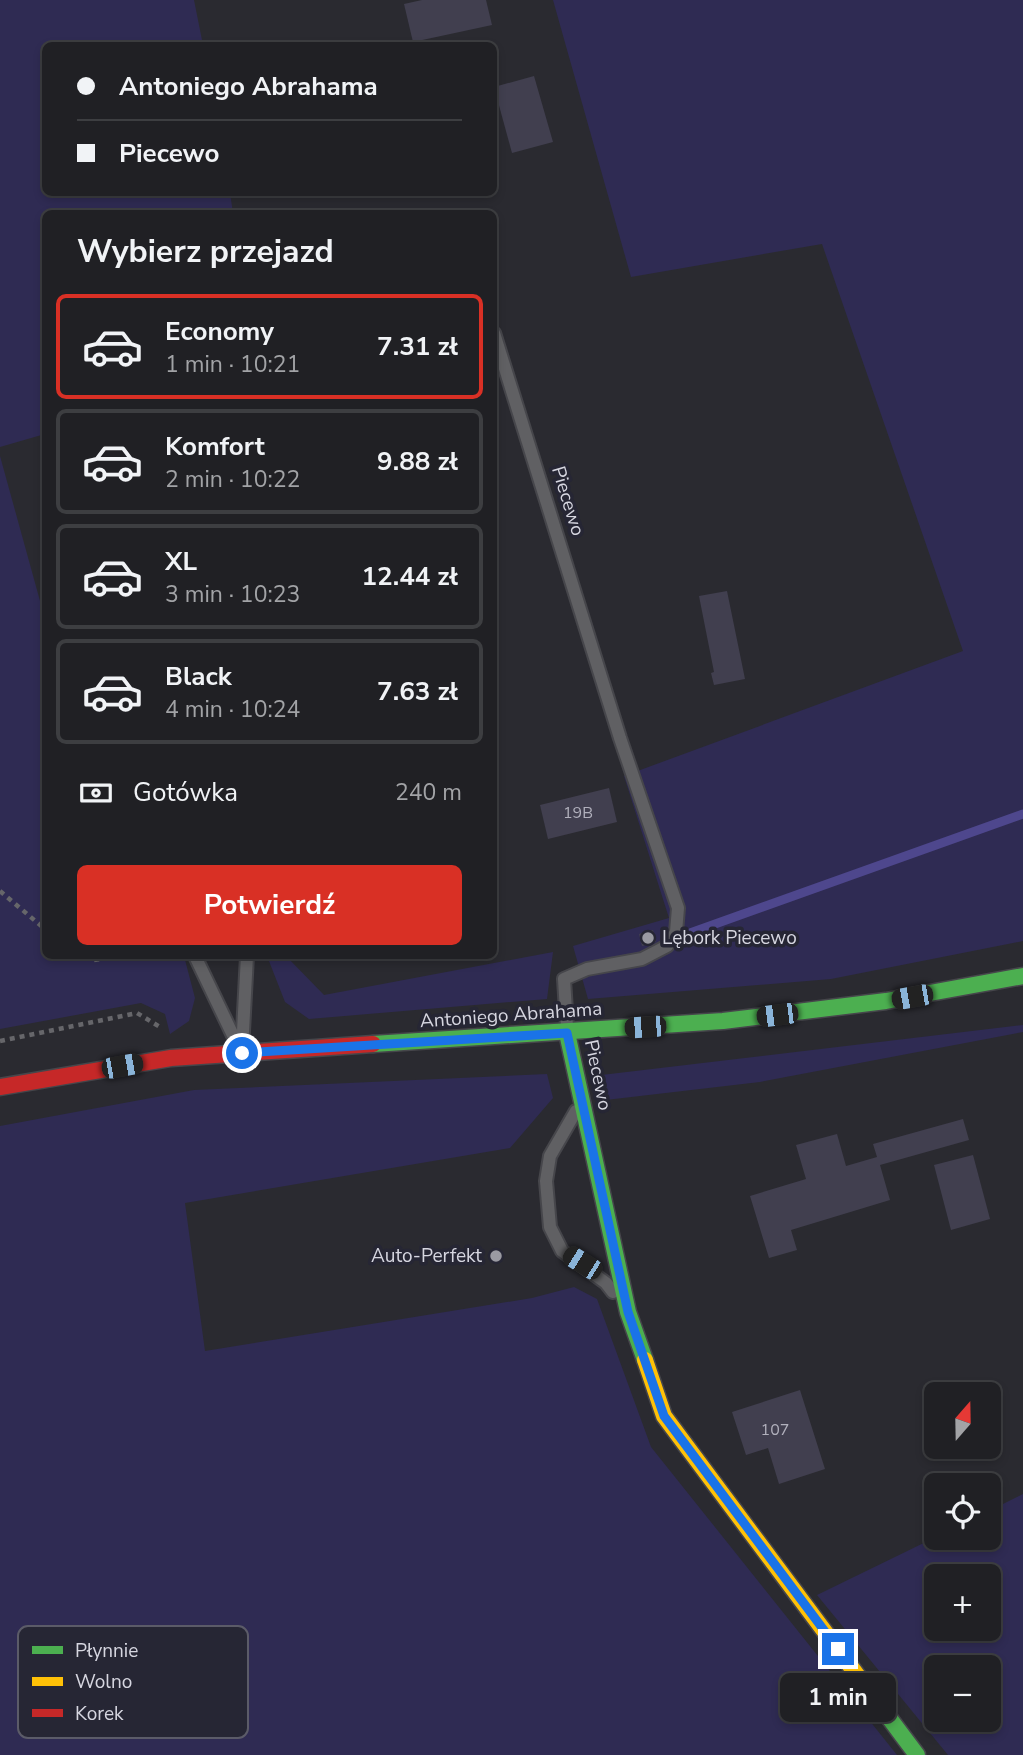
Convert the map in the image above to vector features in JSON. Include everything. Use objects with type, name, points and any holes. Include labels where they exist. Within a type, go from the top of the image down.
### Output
[{"type":"main road","name":"Antoniego Abrahama","points":[[0,1087],[172,1058],[723,1021],[886,1002],[1023,976]]},
{"type":"main road","name":"Piecewo","points":[[567,1033],[628,1312],[664,1416],[917,1755]]},
{"type":"lane","name":"Piecewo","points":[[497,343],[621,738],[678,908],[676,932],[667,946],[642,959],[587,969],[564,979],[567,1033]]},
{"type":"lane","points":[[196,959],[242,1053]]},
{"type":"lane","points":[[242,1053],[247,959]]},
{"type":"lane","points":[[582,1101],[550,1156],[546,1181],[550,1227],[562,1251],[607,1283],[628,1312]]},
{"type":"path","points":[[0,891],[42,927]]},
{"type":"path","points":[[0,1041],[137,1013],[160,1027],[172,1058]]},
{"type":"shaded area","points":[[0,0],[194,0],[202,42],[42,42],[42,196],[230,196],[233,210],[42,210],[42,435],[0,447]]},
{"type":"shaded area","points":[[553,0],[1023,0],[1023,941],[831,979],[588,999],[573,946],[669,918],[624,776],[963,651],[822,244],[631,277]]},
{"type":"shaded area","points":[[0,456],[42,608],[42,959],[185,959],[195,998],[189,1021],[170,1034],[165,1014],[141,1003],[0,1029]]},
{"type":"shaded area","points":[[553,952],[547,999],[309,1019],[285,1002],[268,959],[289,959],[324,995]]},
{"type":"shaded area","points":[[1023,1025],[1023,1032],[760,1082],[597,1101],[593,1076]]},
{"type":"shaded area","points":[[547,1074],[553,1098],[510,1148],[185,1203],[205,1351],[532,1298],[574,1287],[597,1299],[651,1447],[897,1755],[0,1755],[0,1126],[194,1090]]},
{"type":"shaded area","points":[[1023,1494],[1023,1755],[948,1755],[929,1732],[1001,1732],[1001,1655],[924,1655],[924,1726],[817,1595],[924,1543],[924,1550],[1001,1550],[1001,1505]]},
{"type":"building","points":[[422,0],[486,0],[492,25],[413,42],[404,4]]},
{"type":"building","points":[[534,76],[553,142],[512,153],[497,98],[497,86]]},
{"type":"building","points":[[727,591],[745,679],[714,685],[711,673],[714,672],[699,596]]},
{"type":"building","points":[[609,788],[617,822],[548,839],[540,805]]},
{"type":"building","name":"Lębork Piecewo","points":[[653,930],[656,942],[642,946],[639,934]]},
{"type":"building","points":[[963,1119],[969,1140],[880,1165],[890,1200],[791,1230],[797,1250],[769,1258],[750,1196],[806,1179],[796,1145],[837,1134],[846,1166],[877,1157],[873,1144]]},
{"type":"building","points":[[973,1155],[990,1219],[951,1230],[934,1165]]},
{"type":"building","points":[[800,1390],[825,1469],[779,1484],[768,1448],[746,1455],[732,1412]]},
{"type":"waterway","points":[[690,933],[1023,814]]},
{"type":"traffic: fast","points":[[373,1044],[723,1021],[886,1001],[1023,976]]},
{"type":"traffic: fast","points":[[567,1033],[628,1312],[645,1360]]},
{"type":"traffic: fast","points":[[863,1683],[917,1755]]},
{"type":"traffic: slow","points":[[645,1360],[664,1416],[863,1683]]},
{"type":"traffic: jam","points":[[0,1087],[171,1058],[373,1044]]},
{"type":"place","name":"Lębork Piecewo","points":[[648,938]]},
{"type":"place","name":"Auto-Perfekt","points":[[496,1256]]},
{"type":"route","points":[[242,1053],[567,1033],[628,1312],[664,1416],[838,1649]]}]
